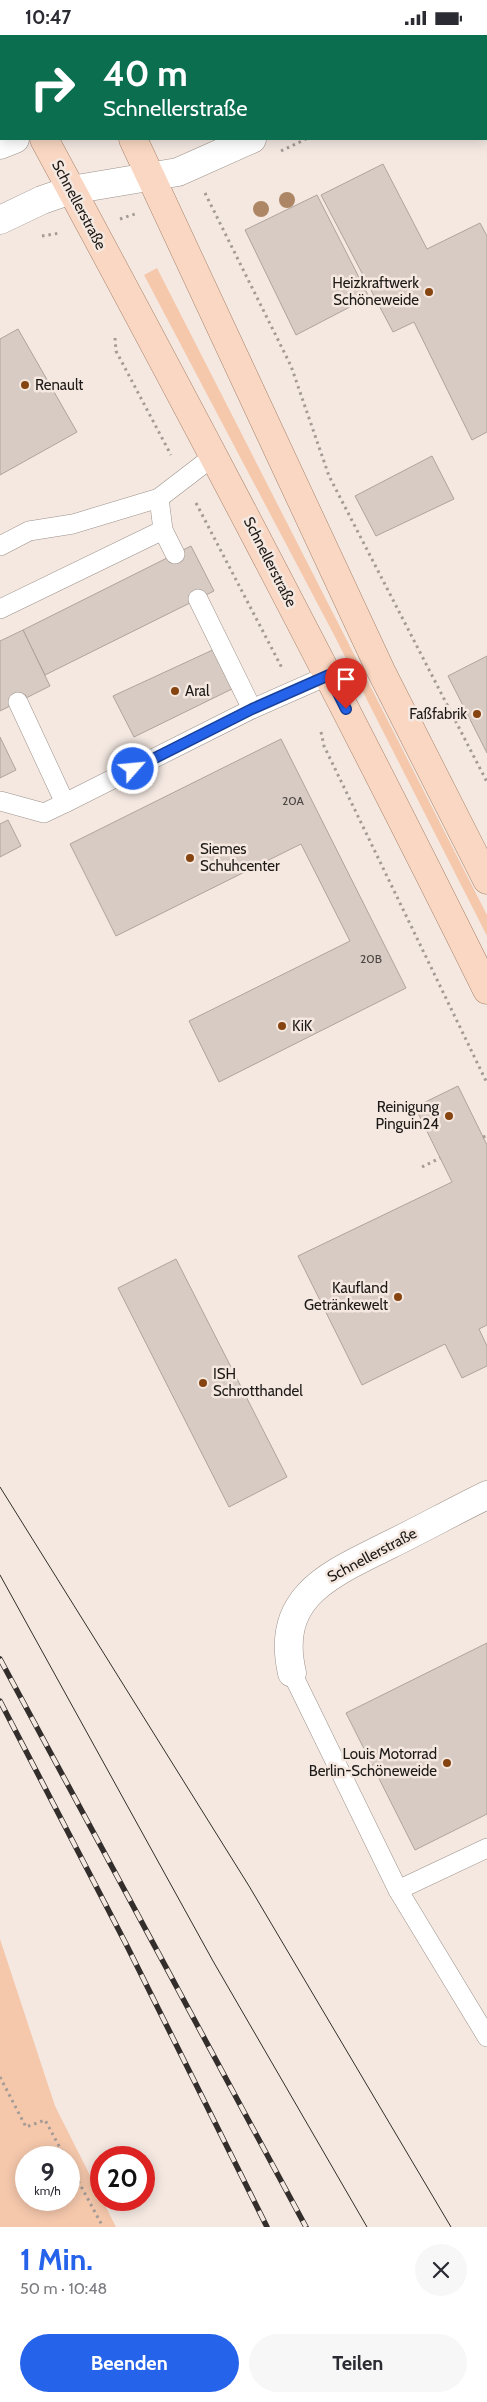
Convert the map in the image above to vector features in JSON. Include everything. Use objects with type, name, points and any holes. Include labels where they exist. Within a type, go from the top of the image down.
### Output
[{"type":"main road","points":[[0,145],[12,140]]},
{"type":"main road","name":"Schnellerstraße","points":[[45,140],[215,455],[329,675],[487,990]]},
{"type":"main road","points":[[132,140],[381,671],[487,879]]},
{"type":"main road","points":[[0,220],[42,200],[72,190],[151,178],[191,168],[250,140]]},
{"type":"main road","name":"Schnellerstraße","points":[[292,1673],[288,1654],[289,1636],[295,1615],[311,1590],[336,1571],[487,1495]]},
{"type":"lane","points":[[0,546],[30,531],[73,524],[159,498],[215,455]]},
{"type":"lane","points":[[159,498],[163,530],[175,554]]},
{"type":"lane","points":[[0,609],[163,530]]},
{"type":"lane","points":[[198,599],[252,709]]},
{"type":"lane","points":[[0,801],[44,813],[252,709],[329,675]]},
{"type":"lane","points":[[18,702],[65,803]]},
{"type":"lane","points":[[292,1673],[398,1890],[487,2037]]},
{"type":"lane","points":[[398,1890],[487,1847]]},
{"type":"path","points":[[191,168],[203,187],[291,365],[329,476],[487,782]]},
{"type":"path","points":[[116,351],[294,690]]},
{"type":"path","points":[[320,730],[328,755],[487,1083]]},
{"type":"path","points":[[422,1167],[440,1158]]},
{"type":"path","points":[[0,2077],[26,2127],[45,2121],[59,2146]]},
{"type":"path","points":[[80,2184],[104,2227]]},
{"type":"shaded area","points":[[157,268],[487,915],[487,936],[333,633],[144,275]]},
{"type":"shaded area","points":[[0,1939],[55,2106],[75,2146],[15,2146],[15,2211],[80,2211],[80,2156],[90,2175],[90,2211],[108,2211],[116,2227],[0,2227]]},
{"type":"building","name":"Heizkraftwerk Schöneweide","points":[[383,164],[427,249],[480,223],[487,236],[487,432],[472,440],[414,322],[393,332],[321,195]]},
{"type":"building","points":[[317,195],[369,297],[296,335],[245,230]]},
{"type":"building","name":"Renault","points":[[18,329],[77,432],[0,475],[0,339]]},
{"type":"building","points":[[432,456],[454,499],[376,536],[355,496]]},
{"type":"building","points":[[191,546],[214,591],[45,675],[23,630]]},
{"type":"building","points":[[23,630],[50,686],[0,711],[0,641]]},
{"type":"building","name":"Aral","points":[[217,648],[236,687],[134,737],[113,696]]},
{"type":"building","name":"Faßfabrik","points":[[487,656],[487,753],[448,676]]},
{"type":"building","points":[[0,737],[16,770],[0,778]]},
{"type":"building","points":[[281,739],[406,988],[219,1082],[189,1021],[350,941],[301,844],[116,936],[70,844]]},
{"type":"building","points":[[8,820],[21,846],[0,857],[0,824]]},
{"type":"building","points":[[458,1086],[487,1145],[487,1325],[479,1329],[487,1346],[487,1366],[462,1378],[445,1344],[362,1385],[298,1256],[452,1182],[415,1107]]},
{"type":"building","name":"ISH Schrotthandel","points":[[176,1259],[287,1477],[229,1507],[118,1288]]},
{"type":"building","points":[[487,1643],[487,1814],[415,1850],[346,1713]]},
{"type":"tram line","points":[[0,1487],[249,1886],[451,2227]]},
{"type":"tram line","points":[[0,1575],[213,1961],[367,2227]]},
{"type":"railway","points":[[0,1659],[306,2227]]},
{"type":"railway","points":[[0,1701],[126,1944],[267,2227]]},
{"type":"place","name":"Heizkraftwerk Schöneweide","points":[[429,292]]},
{"type":"place","name":"Renault","points":[[25,385]]},
{"type":"place","name":"Aral","points":[[175,691]]},
{"type":"place","name":"Faßfabrik","points":[[477,714]]},
{"type":"place","name":"Siemes Schuhcenter","points":[[190,858]]},
{"type":"place","name":"KiK","points":[[282,1026]]},
{"type":"place","name":"Reinigung Pinguin24","points":[[449,1116]]},
{"type":"place","name":"Kaufland Getränkewelt","points":[[398,1297]]},
{"type":"place","name":"ISH Schrotthandel","points":[[203,1383]]},
{"type":"place","name":"Louis Motorrad Berlin-Schöneweide","points":[[447,1763]]},
{"type":"route","points":[[133,769],[252,709],[329,675],[346,709]]}]
